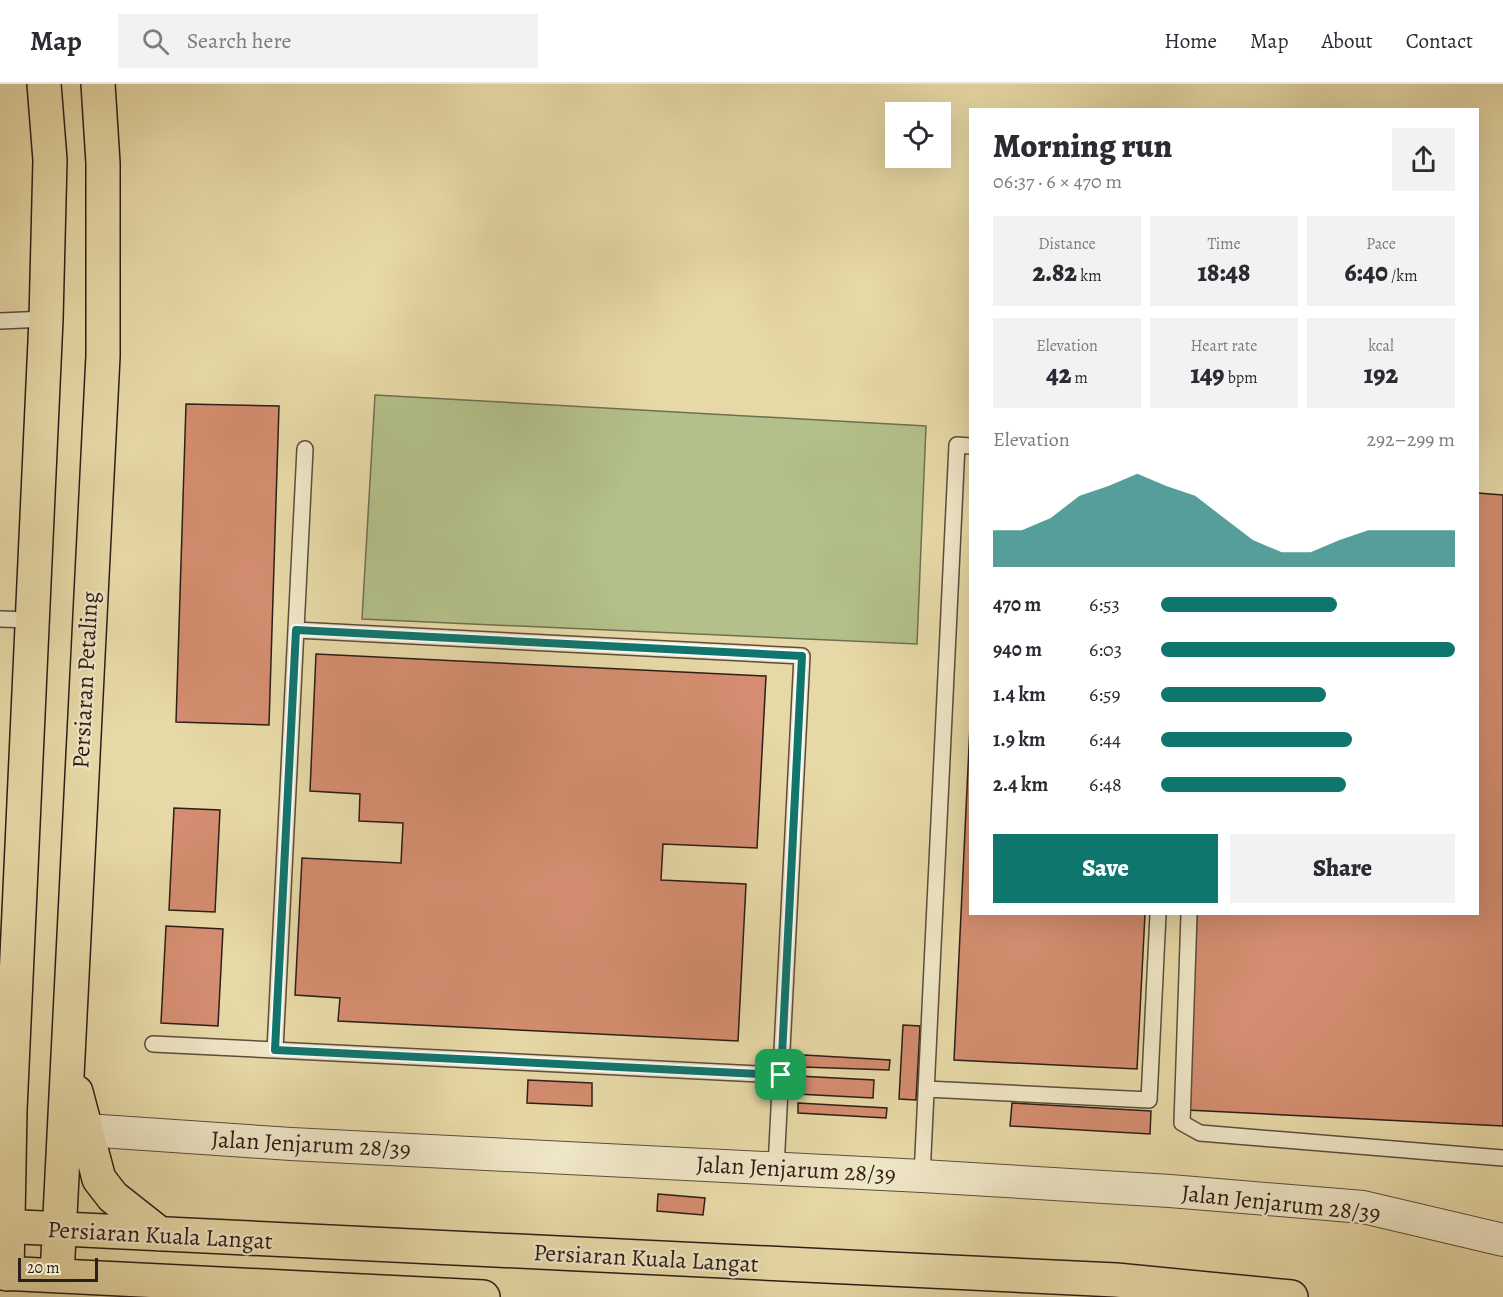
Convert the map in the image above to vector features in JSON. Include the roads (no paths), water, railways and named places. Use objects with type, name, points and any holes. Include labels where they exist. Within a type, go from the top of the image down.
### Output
[{"type":"main road","points":[[3,1274],[16,619],[46,319],[50,160],[44,84]]},
{"type":"main road","name":"Persiaran Petaling","points":[[57,1276],[103,356],[104,163],[98,84]]},
{"type":"main road","points":[[67,1059],[99,1179],[106,1190],[160,1234]]},
{"type":"main road","name":"Persiaran Kuala Langat","points":[[5,1227],[160,1234],[876,1283],[1116,1280],[1291,1297]]},
{"type":"main road","name":"Persiaran Kuala Langat","points":[[3,1274],[386,1295],[483,1297]]},
{"type":"street","name":"Jalan Jenjarum 28/39","points":[[86,1130],[291,1144],[776,1168],[1170,1191],[1363,1207],[1503,1240]]},
{"type":"lane","points":[[0,321],[46,319]]},
{"type":"lane","points":[[922,1176],[957,446],[969,446]]},
{"type":"lane","points":[[275,1050],[305,449]]},
{"type":"lane","points":[[296,630],[802,656],[776,1168]]},
{"type":"lane","points":[[926,1089],[1149,1100],[1158,915]]},
{"type":"lane","points":[[1189,915],[1182,1123],[1200,1132],[1503,1158]]},
{"type":"lane","points":[[153,1044],[781,1075]]}]
